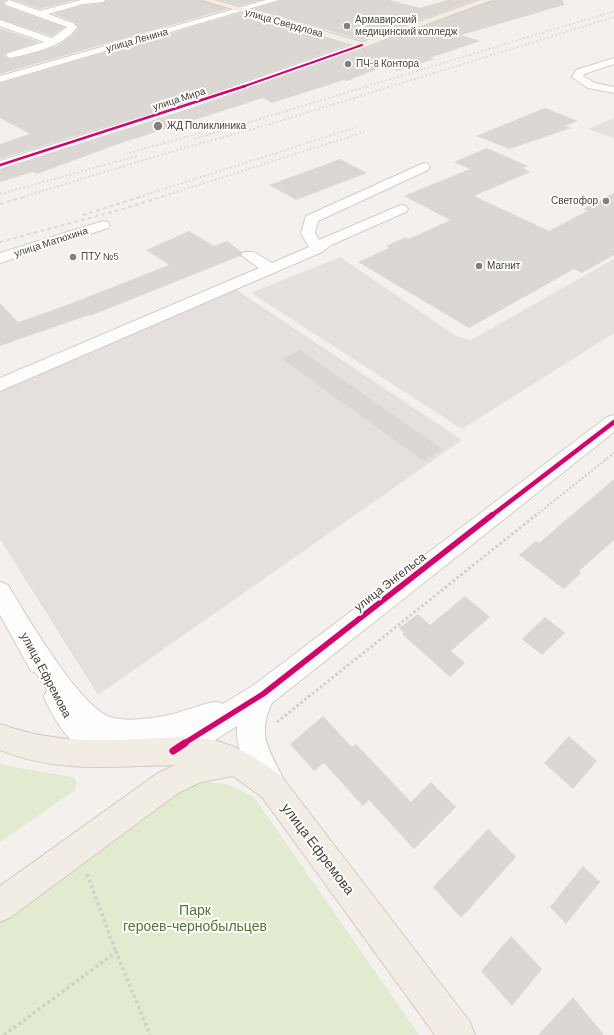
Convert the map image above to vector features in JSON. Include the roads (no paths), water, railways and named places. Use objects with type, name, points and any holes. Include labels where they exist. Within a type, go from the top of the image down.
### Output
[{"type":"main road","name":"улица Свердлова","points":[[206,0],[362,45]]},
{"type":"main road","name":"улица Мира","points":[[362,45],[488,0]]},
{"type":"main road","name":"улица Ефремова","points":[[0,737],[34,750],[61,753],[173,751],[215,754],[242,765],[272,787],[457,1035]]},
{"type":"main road","points":[[0,906],[168,783],[198,768],[215,764],[242,765]]},
{"type":"street","points":[[4,5],[21,0]]},
{"type":"street","points":[[39,14],[83,2],[101,0]]},
{"type":"street","name":"улица Ленина","points":[[0,79],[275,0]]},
{"type":"street","points":[[4,5],[39,14],[72,27],[53,42],[11,55]]},
{"type":"street","points":[[0,23],[53,42]]},
{"type":"street","name":"улица Мира","points":[[0,165],[187,106],[362,45]]},
{"type":"street","points":[[0,50],[36,64]]},
{"type":"street","points":[[614,61],[580,72],[577,76],[592,86],[614,90]]},
{"type":"street","points":[[317,249],[308,233],[311,219],[424,167]]},
{"type":"street","points":[[0,386],[317,249],[326,242],[402,209]]},
{"type":"street","name":"улица Матюхина","points":[[0,258],[103,225]]},
{"type":"street","points":[[248,255],[271,269]]},
{"type":"street","name":"улица Энгельса","points":[[173,751],[262,694],[614,422]]},
{"type":"street","name":"улица Ефремова","points":[[0,592],[34,649],[64,711],[76,728],[88,738],[102,746],[128,753]]},
{"type":"street","points":[[34,649],[81,711],[94,723],[114,730],[139,732],[172,728],[202,720],[262,694]]},
{"type":"street","points":[[262,694],[251,723],[251,738],[257,758],[272,787]]},
{"type":"railway","points":[[194,139],[614,11]]},
{"type":"railway","points":[[23,197],[170,152],[267,125],[614,17]]},
{"type":"railway","points":[[139,197],[357,127]]},
{"type":"railway","points":[[161,197],[364,132]]},
{"type":"railway","points":[[129,153],[200,133]]},
{"type":"railway","points":[[0,194],[137,156]]},
{"type":"railway","points":[[0,204],[27,196]]},
{"type":"railway","points":[[83,215],[143,196]]},
{"type":"railway","points":[[0,242],[123,209],[164,196]]},
{"type":"place","name":"Армавирский медицинский колледж","points":[[347,26]]},
{"type":"place","name":"ПЧ-8 Контора","points":[[348,64]]},
{"type":"place","name":"ЖД Поликлиника","points":[[158,126]]},
{"type":"place","name":"Светофор","points":[[606,201]]},
{"type":"place","name":"ПТУ №5","points":[[73,257]]},
{"type":"place","name":"Магнит","points":[[479,266]]},
{"type":"park label","name":"Парк героев-чернобыльцев","points":[[195,918]]}]
